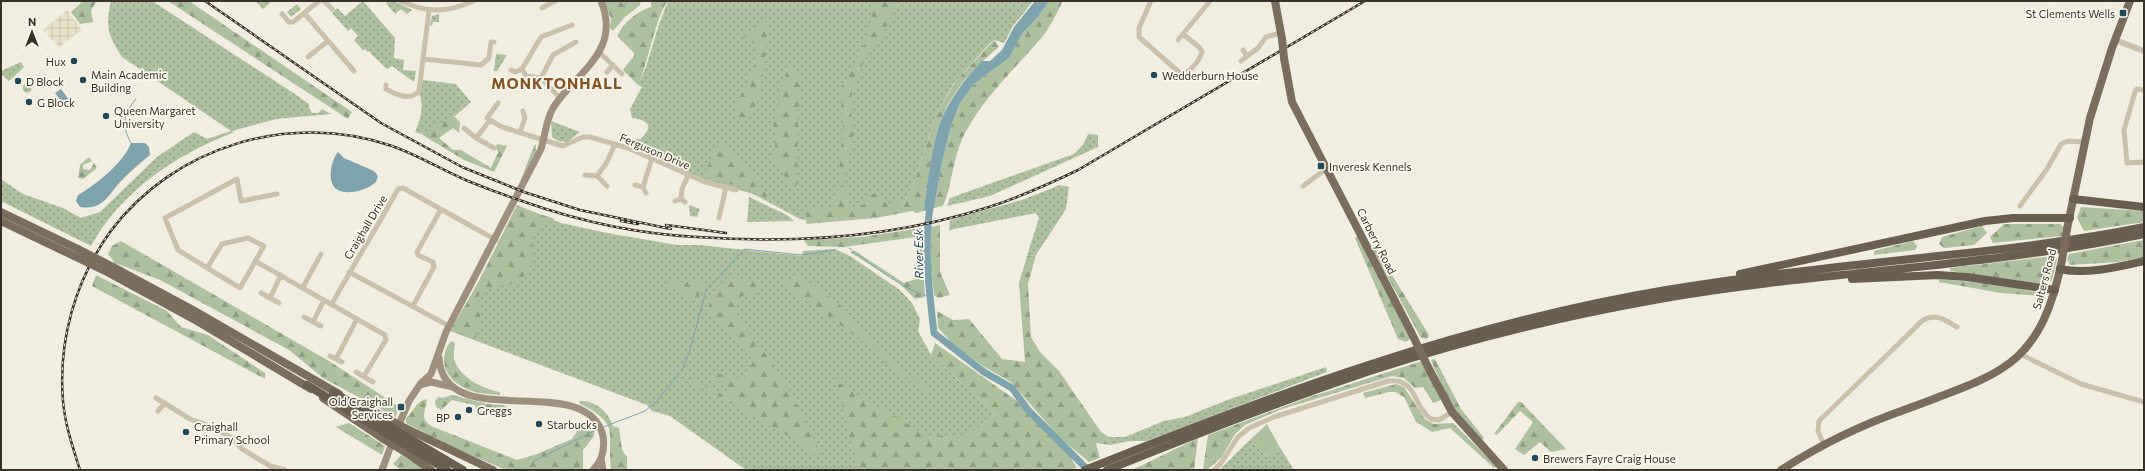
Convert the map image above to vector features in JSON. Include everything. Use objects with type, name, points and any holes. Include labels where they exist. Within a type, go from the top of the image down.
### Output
[{"type":"highway","points":[[2073,200],[2144,207]]},
{"type":"highway","points":[[1692,286],[1704,282],[1970,224],[2013,218],[2070,218]]},
{"type":"highway","points":[[1107,470],[1123,459],[1313,383],[1429,345],[1560,310],[1692,286],[1771,275],[2040,244],[2144,227]]},
{"type":"highway","points":[[1085,470],[1123,459],[1407,359],[1550,320],[1622,306],[1769,283],[2033,253],[2144,234]]},
{"type":"highway","points":[[2061,264],[2084,270],[2144,261]]},
{"type":"highway","points":[[1769,283],[1790,284],[1938,275],[1967,277],[2055,290]]},
{"type":"highway","points":[[307,385],[462,470]]},
{"type":"highway","points":[[333,392],[385,428]]},
{"type":"highway","points":[[405,440],[447,470]]},
{"type":"main road","points":[[432,379],[438,356],[449,326],[496,240],[542,150],[548,119],[552,108],[585,72],[599,52],[607,34],[608,26],[601,1]]},
{"type":"main road","name":"Carberry Road","points":[[1275,1],[1292,102],[1326,170],[1353,217],[1452,412],[1469,433],[1504,470]]},
{"type":"main road","name":"Salters Road","points":[[2117,41],[2130,1]]},
{"type":"main road","name":"Salters Road","points":[[1781,470],[1824,445],[1869,423],[1979,382],[1998,372],[2020,354],[2039,330],[2055,290],[2084,142],[2093,107],[2109,60],[2135,1]]},
{"type":"main road","points":[[1,212],[76,253],[204,316],[333,392]]},
{"type":"main road","points":[[1,221],[76,253]]},
{"type":"main road","points":[[111,270],[307,385]]},
{"type":"main road","points":[[432,379],[442,380],[438,356]]},
{"type":"main road","points":[[382,470],[403,414],[418,388],[432,379],[437,371],[442,374],[453,387]]},
{"type":"main road","points":[[432,379],[469,394],[489,399],[577,407],[591,416],[600,429],[604,446],[601,459],[593,470]]},
{"type":"main road","points":[[385,428],[405,440],[493,470]]},
{"type":"main road","points":[[405,440],[431,470]]},
{"type":"main road","points":[[601,459],[603,470]]},
{"type":"street","points":[[282,14],[291,23],[305,14],[319,1]]},
{"type":"street","points":[[324,1],[332,9]]},
{"type":"street","points":[[401,1],[415,8],[429,11],[446,10],[473,1]]},
{"type":"street","points":[[542,8],[555,1]]},
{"type":"street","points":[[1151,1],[1139,28],[1139,37],[1183,74],[1188,72],[1202,52],[1200,48],[1183,34]]},
{"type":"street","points":[[1178,40],[1210,1]]},
{"type":"street","points":[[385,88],[400,96],[417,93],[429,11]]},
{"type":"street","points":[[305,14],[354,71]]},
{"type":"street","points":[[511,70],[515,72],[522,69],[541,37],[565,25],[572,25]]},
{"type":"street","points":[[1241,61],[1258,48],[1266,37],[1281,36]]},
{"type":"street","points":[[308,57],[328,41]]},
{"type":"street","points":[[2117,41],[2144,51]]},
{"type":"street","points":[[423,59],[481,65],[489,58],[491,42],[494,42]]},
{"type":"street","points":[[541,78],[553,55],[574,45]]},
{"type":"street","points":[[1243,50],[1247,56]]},
{"type":"street","points":[[599,52],[622,74]]},
{"type":"street","points":[[606,72],[613,65]]},
{"type":"street","points":[[522,69],[526,76],[541,78],[560,98]]},
{"type":"street","points":[[2144,90],[2137,89],[2124,130],[2127,163],[2144,162]]},
{"type":"street","points":[[476,138],[490,120],[487,118],[498,103]]},
{"type":"street","points":[[520,132],[525,118],[523,111]]},
{"type":"street","name":"Ferguson Drive","points":[[490,120],[500,126],[563,146],[586,136],[615,144],[652,158],[688,176],[736,190]]},
{"type":"street","points":[[464,128],[476,138],[494,148]]},
{"type":"street","points":[[2020,206],[2047,169],[2061,144],[2068,141],[2084,142]]},
{"type":"street","points":[[597,176],[607,162],[615,144]]},
{"type":"street","points":[[646,193],[643,187],[652,158]]},
{"type":"street","points":[[1303,186],[1326,170]]},
{"type":"street","points":[[585,175],[597,176],[607,186]]},
{"type":"street","points":[[675,201],[683,201],[682,189],[688,176]]},
{"type":"street","points":[[206,268],[222,244],[248,238],[264,246],[240,288],[206,268],[178,250],[165,218],[237,180],[241,201],[278,194]]},
{"type":"street","points":[[634,185],[643,187]]},
{"type":"street","name":"Craighall Drive","points":[[332,304],[369,237],[382,220],[398,189],[403,188],[496,240]]},
{"type":"street","points":[[719,218],[726,188]]},
{"type":"street","points":[[413,306],[434,267],[433,262],[418,255],[417,252],[440,209]]},
{"type":"street","points":[[303,287],[321,254]]},
{"type":"street","points":[[255,261],[385,335],[386,340],[364,376]]},
{"type":"street","points":[[349,272],[449,326]]},
{"type":"street","points":[[270,298],[281,275]]},
{"type":"street","points":[[261,293],[279,303]]},
{"type":"street","points":[[313,322],[324,300]]},
{"type":"street","points":[[304,317],[321,326]]},
{"type":"street","points":[[1824,445],[1818,431],[1819,420],[1922,321],[1928,317],[1938,317],[1957,327]]},
{"type":"street","points":[[336,359],[357,319]]},
{"type":"street","points":[[2020,354],[2081,384],[2144,402]]},
{"type":"street","points":[[330,356],[342,362]]},
{"type":"street","points":[[356,372],[373,382]]},
{"type":"street","points":[[1214,470],[1221,463],[1235,440],[1249,428],[1274,416],[1388,382],[1399,381],[1408,386],[1427,416],[1431,419],[1439,420],[1452,412]]},
{"type":"street","points":[[156,398],[190,419],[213,427],[226,435],[242,449],[270,466],[285,470]]},
{"type":"street","points":[[158,412],[165,403]]},
{"type":"green space","points":[[83,1],[97,1],[91,10],[93,22],[80,24],[71,12]]},
{"type":"green space","points":[[111,1],[152,1],[295,94],[309,104],[309,108],[312,113],[318,113],[322,109],[331,114],[276,119],[232,131],[234,132],[212,141],[171,163],[135,191],[118,208],[91,246],[1,201],[1,179],[23,194],[63,208],[81,218],[100,212],[157,157],[194,132],[207,139],[231,131],[122,57],[111,37],[109,30],[108,17]]},
{"type":"green space","points":[[168,1],[189,1],[352,112],[348,119]]},
{"type":"green space","points":[[269,1],[270,3],[263,9],[256,2]]},
{"type":"green space","points":[[363,1],[395,38],[394,58],[404,60],[403,70],[416,71],[414,82],[392,66],[387,69],[371,54],[370,51],[368,52],[365,49],[363,50],[354,40],[358,36],[351,28],[348,31],[332,13],[337,8],[345,16]]},
{"type":"green space","points":[[389,1],[395,1],[412,10],[407,14],[401,9],[395,14],[386,3]]},
{"type":"green space","points":[[604,1],[641,1],[640,5],[624,18],[613,31],[610,28],[611,19]]},
{"type":"green space","points":[[651,1],[668,1],[656,28],[638,85],[623,70],[634,56],[634,53],[617,36],[631,18],[641,11],[651,7]]},
{"type":"green space","points":[[668,1],[1033,1],[1013,26],[1004,43],[994,40],[991,42],[954,83],[936,115],[913,185],[902,206],[805,220],[800,219],[753,194],[700,178],[631,147],[628,143],[641,139],[648,128],[648,125],[644,121],[632,118],[630,109],[642,87],[638,85],[646,67],[659,24]]},
{"type":"green space","points":[[873,1],[898,1],[883,35],[871,49],[863,63],[852,93],[851,109],[853,136],[844,180],[842,181],[839,174],[843,122],[840,88],[852,70],[867,38],[870,28]]},
{"type":"green space","points":[[1049,1],[1063,1],[1043,36],[1001,82],[973,119],[958,150],[943,206],[934,208],[942,162],[951,126],[960,103],[974,84],[1009,58],[1022,34],[1038,17]]},
{"type":"green space","points":[[297,4],[301,9],[291,17],[287,12]]},
{"type":"green space","points":[[439,14],[439,22],[433,22],[432,26],[430,25],[432,16]]},
{"type":"green space","points":[[766,19],[768,31],[762,81],[752,116],[745,121],[739,120],[735,116],[736,107],[754,67],[758,50],[756,44],[744,41],[743,36]]},
{"type":"green space","points":[[994,40],[999,47],[977,67],[962,84],[950,101],[941,121],[931,159],[924,211],[916,213],[912,211],[876,218],[806,224],[806,210],[831,207],[837,190],[845,186],[850,207],[863,205],[869,194],[878,194],[885,202],[888,203],[900,201],[902,206],[913,185],[936,115],[956,81]]},
{"type":"green space","points":[[496,54],[507,55],[497,71],[494,71]]},
{"type":"green space","points":[[21,62],[24,67],[9,81],[1,74],[1,71]]},
{"type":"green space","points":[[788,68],[795,70],[802,78],[798,111],[797,184],[794,187],[788,182],[773,157],[777,132],[773,123],[778,107],[779,94]]},
{"type":"green space","points":[[423,80],[456,84],[471,102],[455,116],[421,134],[415,132],[419,123],[422,108],[419,94]]},
{"type":"green space","points":[[25,84],[29,84],[31,88],[29,92],[25,92],[23,90],[23,86]]},
{"type":"green space","points":[[451,117],[455,117],[460,122],[459,133],[453,128],[439,138],[453,150],[461,150],[491,168],[498,152],[496,147],[497,144],[507,146],[494,172],[464,160],[421,134]]},
{"type":"green space","points":[[551,121],[580,132],[567,142],[558,141],[552,137]]},
{"type":"green space","points":[[1088,134],[1098,135],[1098,147],[990,196],[947,206],[950,198],[1074,154],[1083,145]]},
{"type":"green space","points":[[536,144],[536,151],[519,184],[534,146]]},
{"type":"green space","points":[[723,145],[733,151],[774,202],[749,189],[703,177],[713,154]]},
{"type":"green space","points":[[89,157],[92,161],[83,165],[83,169],[90,170],[94,163],[97,168],[83,179],[78,178],[80,165]]},
{"type":"green space","points":[[1060,185],[1069,187],[1066,209],[1036,255],[1027,256],[1039,218],[1036,213],[949,230],[950,220],[1022,200]]},
{"type":"green space","points":[[749,197],[787,215],[794,221],[747,222]]},
{"type":"green space","points":[[517,205],[561,223],[607,233],[677,245],[700,245],[802,256],[803,251],[835,249],[850,256],[900,290],[912,303],[920,319],[918,331],[931,355],[996,415],[915,470],[746,470],[670,416],[652,411],[647,405],[450,331],[478,283]]},
{"type":"green space","points":[[689,205],[700,209],[697,217],[690,216]]},
{"type":"green space","points":[[518,207],[555,219],[534,232],[530,267],[524,277],[512,283],[485,290],[479,295],[478,301],[480,318],[476,338],[453,330]]},
{"type":"green space","points":[[2081,207],[2144,211],[2144,222],[2084,231],[2077,218]]},
{"type":"green space","points":[[2004,224],[2060,224],[2063,227],[2062,236],[1993,243],[1990,237]]},
{"type":"green space","points":[[940,225],[940,272],[950,295],[938,298],[934,295],[930,261],[931,227]]},
{"type":"green space","points":[[1982,226],[1987,233],[1974,245],[1944,248],[1939,244],[1942,237]]},
{"type":"green space","points":[[921,228],[925,297],[915,299],[900,284],[850,252],[855,251],[904,283],[919,278],[916,237],[844,247],[808,246],[804,240],[862,237]]},
{"type":"green space","points":[[1358,236],[1411,338],[1406,342],[1398,339],[1355,238]]},
{"type":"green space","points":[[2144,240],[2144,257],[2118,262],[2070,265],[2067,259],[2069,254]]},
{"type":"green space","points":[[121,241],[329,361],[398,406],[396,417],[323,378],[289,350],[160,280],[115,263],[108,254],[112,246]]},
{"type":"green space","points":[[1913,241],[1917,246],[1915,250],[1874,255],[1874,251]]},
{"type":"green space","points":[[1376,249],[1429,335],[1427,339],[1421,338],[1373,250]]},
{"type":"green space","points":[[1036,255],[1028,284],[1031,337],[1040,352],[1059,371],[1101,432],[1109,437],[1111,445],[1096,443],[1100,458],[1089,462],[1060,438],[1011,382],[983,366],[953,344],[938,328],[937,311],[953,320],[969,319],[1002,359],[1025,362],[1019,283],[1027,256]]},
{"type":"green space","points":[[2054,256],[2057,259],[2052,280],[2047,285],[1950,271],[1950,268]]},
{"type":"green space","points":[[96,275],[167,311],[181,327],[208,335],[265,373],[265,379],[92,286]]},
{"type":"green space","points":[[800,275],[840,305],[876,348],[929,390],[930,393],[889,367],[867,344],[775,279],[787,282],[793,277]]},
{"type":"green space","points":[[730,277],[756,280],[759,285],[757,295],[746,294],[737,299],[736,309],[741,323],[767,356],[792,395],[825,462],[795,440],[713,393],[687,383],[684,380],[692,379],[721,394],[727,390],[727,387],[709,376],[719,374],[742,379],[747,374],[753,361],[736,340],[709,314],[711,297],[717,288]]},
{"type":"green space","points":[[667,279],[683,283],[700,280],[704,281],[697,301],[694,301],[668,286]]},
{"type":"green space","points":[[1939,279],[1994,284],[2041,293],[2039,296],[2001,293],[1939,282]]},
{"type":"green space","points":[[451,341],[455,343],[454,359],[461,372],[472,381],[486,388],[499,392],[500,395],[472,391],[456,383],[446,371],[444,364],[446,349]]},
{"type":"green space","points":[[935,343],[1017,401],[1070,456],[1077,468],[1070,470],[858,470],[836,380],[852,392],[929,436],[950,435],[950,437],[962,438],[996,415],[931,355]]},
{"type":"green space","points":[[1435,359],[1461,409],[1484,438],[1481,441],[1472,433],[1452,404],[1440,382],[1431,360]]},
{"type":"green space","points":[[1422,361],[1441,400],[1433,403],[1423,387],[1415,388],[1404,378],[1392,376],[1282,409],[1245,425],[1235,434],[1222,457],[1207,470],[1203,469],[1208,435],[1307,398]]},
{"type":"green space","points":[[1326,367],[1327,372],[1146,441],[1129,441],[1111,445],[1109,437],[1125,437],[1164,421],[1185,417],[1230,399]]},
{"type":"green space","points":[[1396,384],[1404,387],[1425,419],[1434,424],[1453,423],[1496,466],[1494,468],[1450,428],[1432,432],[1416,422],[1404,397],[1395,392],[1365,398],[1363,393]]},
{"type":"green space","points":[[452,395],[487,404],[503,405],[509,408],[507,412],[493,411],[483,405],[477,410],[475,405],[452,400],[441,410],[436,407],[435,401],[438,397],[443,398]]},
{"type":"green space","points":[[427,399],[424,417],[427,423],[431,426],[517,460],[537,454],[572,439],[582,425],[589,425],[594,431],[594,436],[583,450],[583,470],[506,470],[443,443],[406,423],[406,418],[417,404]]},
{"type":"green space","points":[[579,401],[590,402],[600,408],[608,416],[613,426],[619,428],[622,450],[627,457],[627,470],[611,470],[609,428],[601,417],[593,410],[580,404]]},
{"type":"green space","points":[[1518,402],[1521,402],[1566,449],[1551,452],[1540,442],[1524,455],[1515,449],[1533,422],[1520,411],[1497,435],[1494,434]]},
{"type":"green space","points":[[349,423],[385,446],[382,455],[336,427]]},
{"type":"green space","points":[[1267,424],[1279,446],[1267,457],[1250,440]]},
{"type":"green space","points":[[1198,438],[1194,470],[1130,470],[1134,469]]},
{"type":"green space","points":[[1250,440],[1267,457],[1279,446],[1294,470],[1219,470]]},
{"type":"green space","points":[[401,455],[425,470],[401,470],[393,464]]},
{"type":"shaded area","points":[[67,10],[82,30],[59,47],[43,30]]},
{"type":"water","points":[[1035,1],[1049,1],[1038,17],[1022,34],[1009,58],[974,84],[960,103],[951,126],[942,162],[934,208],[924,211],[934,144],[947,108],[954,96],[982,61],[990,61],[1002,50],[1014,27]]},
{"type":"water","points":[[61,89],[73,105],[67,109],[55,93]]},
{"type":"water","points":[[131,143],[145,143],[149,147],[150,155],[127,175],[101,203],[95,206],[80,207],[76,201],[78,195],[109,172],[122,158]]},
{"type":"water","points":[[338,152],[344,158],[374,171],[378,176],[376,182],[369,187],[354,192],[344,192],[335,188],[332,184],[331,173],[333,161]]},
{"type":"waterway","points":[[624,7],[626,1]]},
{"type":"waterway","points":[[131,143],[126,131],[125,120],[128,110],[136,99]]},
{"type":"waterway","name":"River Esk","points":[[931,201],[927,234],[927,250],[934,333],[984,372],[1012,388],[1028,410],[1088,470]]},
{"type":"waterway","points":[[849,248],[900,284],[911,290],[930,296]]},
{"type":"waterway","points":[[601,428],[645,411],[656,402],[682,370],[689,353],[706,291],[744,249],[801,255],[835,250]]},
{"type":"waterway","points":[[534,461],[596,430]]},
{"type":"railway","points":[[205,1],[381,123],[462,167],[524,192],[580,210],[671,229]]},
{"type":"railway","points":[[80,470],[66,419],[62,379],[66,334],[78,291],[87,271],[110,232],[136,202],[167,177],[200,158],[237,144],[275,135],[314,133],[353,136],[392,146],[421,158],[468,181],[501,194],[565,215],[630,230],[734,239],[808,238],[882,232],[954,217],[989,207],[1023,195],[1078,170],[1365,1]]},
{"type":"railway","points":[[621,221],[638,224]]},
{"type":"railway","points":[[666,225],[726,233]]},
{"type":"place","name":"St Clements Wells","points":[[2123,13]]},
{"type":"place","name":"Hux","points":[[74,61]]},
{"type":"place","name":"Wedderburn House","points":[[1154,75]]},
{"type":"place","name":"Main Academic Building","points":[[83,80]]},
{"type":"place","name":"D Block","points":[[18,81]]},
{"type":"place","name":"G Block","points":[[29,102]]},
{"type":"place","name":"Queen Margaret University","points":[[106,116]]},
{"type":"place","name":"Inveresk Kennels","points":[[1321,166]]},
{"type":"place","name":"Old Craighall Services","points":[[401,407]]},
{"type":"place","name":"Greggs","points":[[469,410]]},
{"type":"place","name":"BP","points":[[458,417]]},
{"type":"place","name":"Starbucks","points":[[539,424]]},
{"type":"place","name":"Craighall Primary School","points":[[186,432]]},
{"type":"place","name":"Brewers Fayre Craig House","points":[[1535,458]]},
{"type":"district","name":"MONKTONHALL","points":[[557,83]]}]
